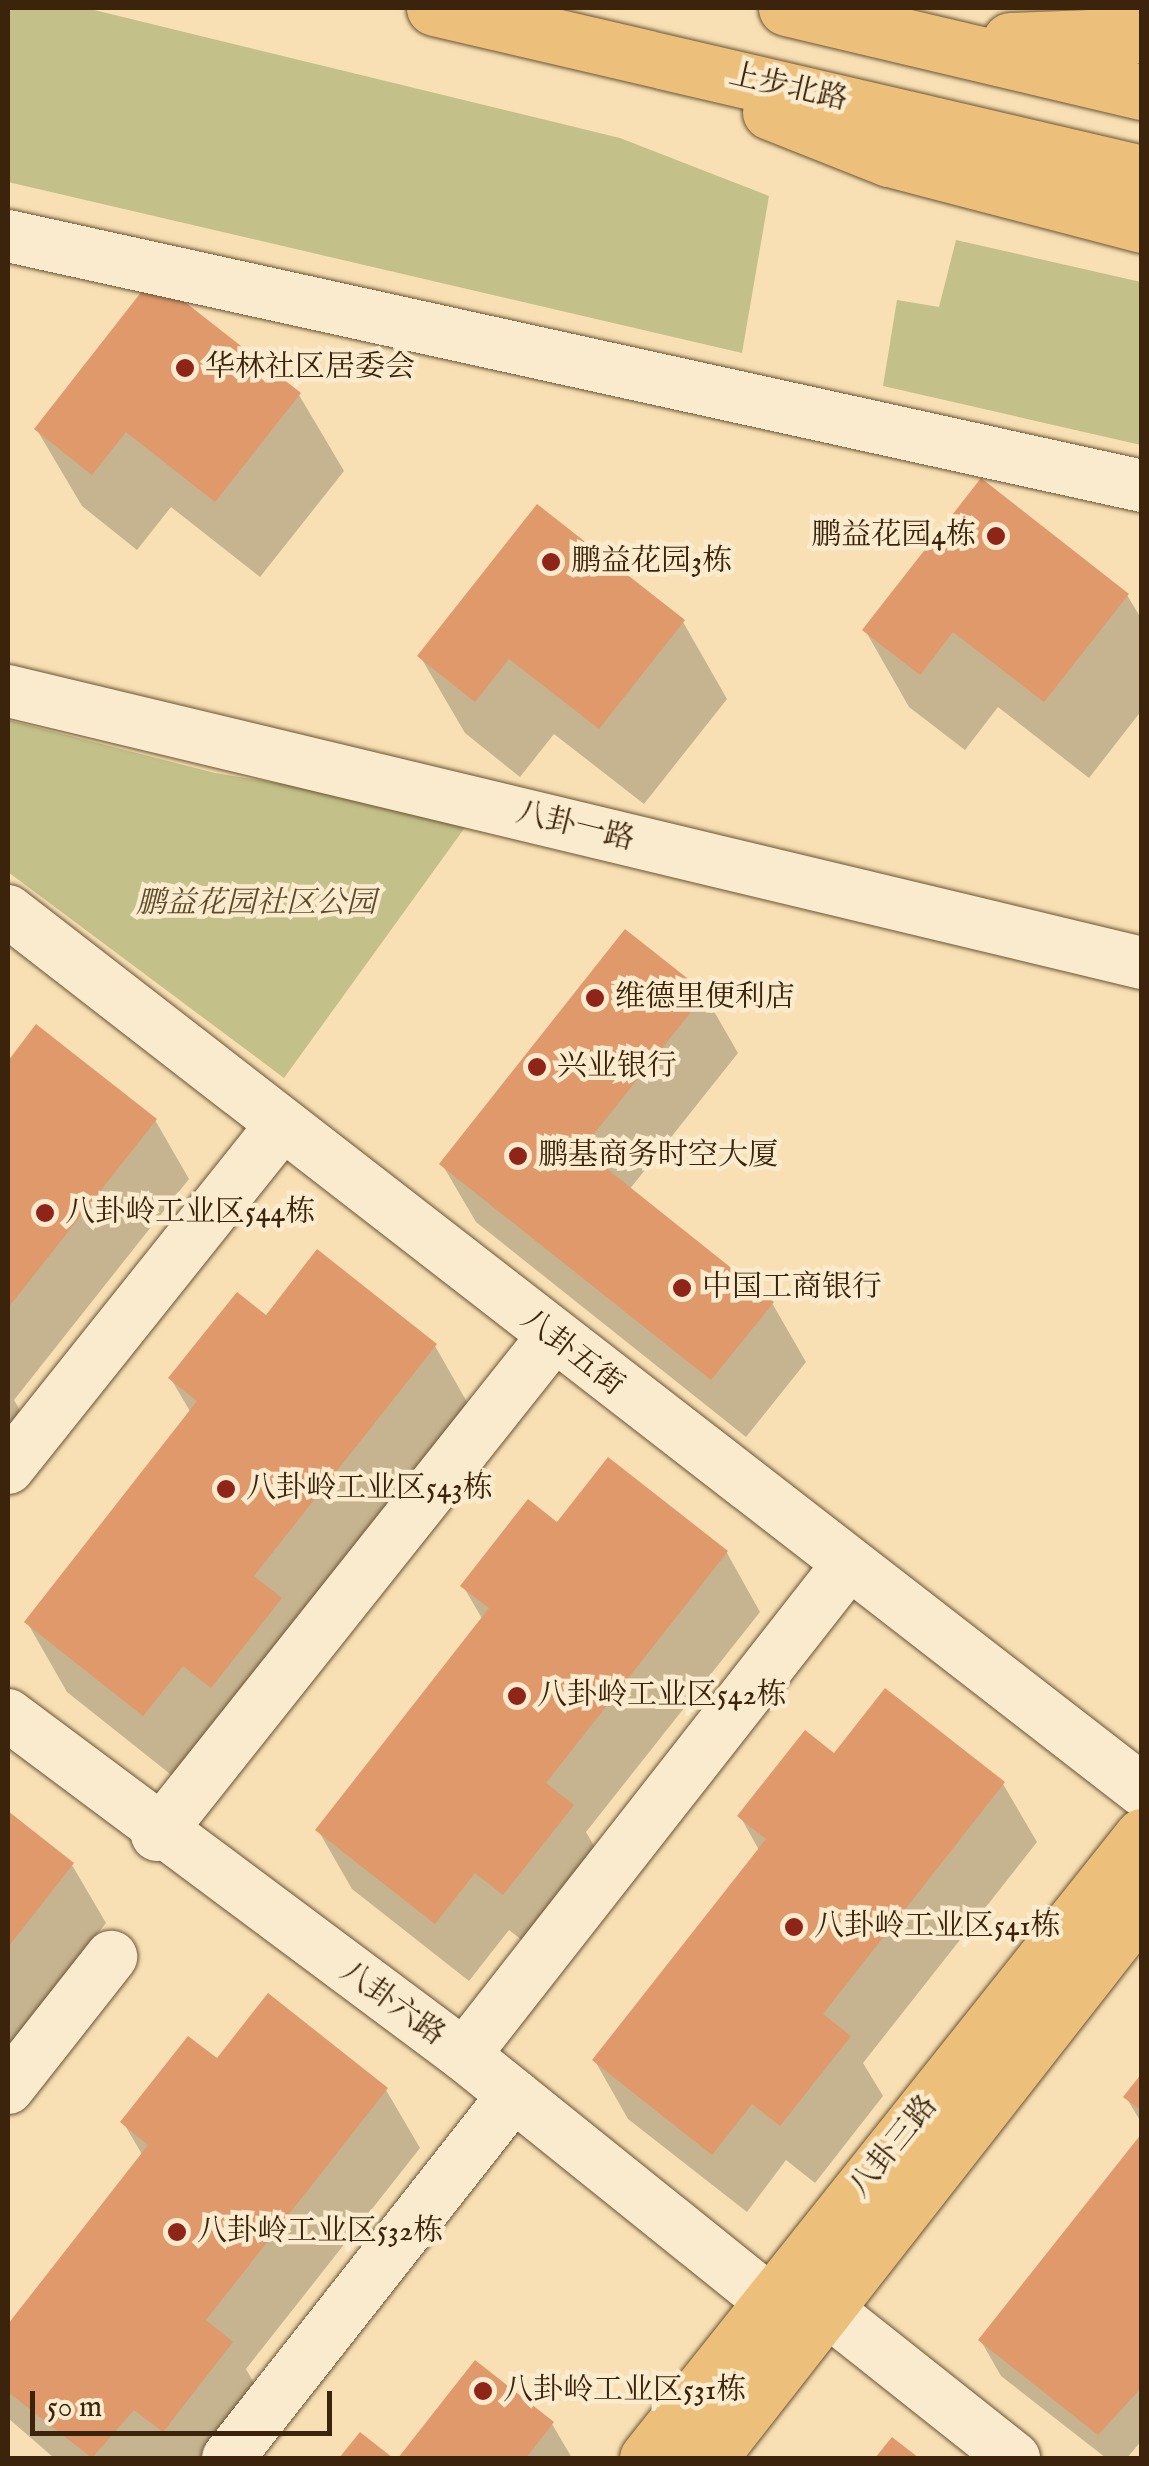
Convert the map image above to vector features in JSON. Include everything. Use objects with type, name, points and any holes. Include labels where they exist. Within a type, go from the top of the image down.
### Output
[{"type":"main road","name":"上步北路","points":[[434,8],[605,45],[1134,206]]},
{"type":"main road","points":[[786,8],[957,43],[1142,92]]},
{"type":"main road","points":[[957,43],[1142,35]]},
{"type":"main road","name":"八卦三路","points":[[647,2458],[1142,1836]]},
{"type":"main road","name":"八卦三路","points":[[709,2458],[1142,1904]]},
{"type":"street","points":[[8,236],[1142,486]]},
{"type":"street","name":"八卦一路","points":[[8,691],[1142,963]]},
{"type":"street","name":"八卦五街","points":[[8,911],[552,1338],[1142,1790]]},
{"type":"street","points":[[8,1468],[281,1126]]},
{"type":"street","points":[[157,1834],[552,1338]]},
{"type":"street","points":[[464,2055],[847,1566]]},
{"type":"street","name":"八卦六路","points":[[8,1715],[157,1834],[464,2055],[770,2302]]},
{"type":"street","points":[[8,2088],[112,1957]]},
{"type":"street","points":[[228,2458],[514,2096]]},
{"type":"street","points":[[826,2309],[1014,2458]]},
{"type":"green space","points":[[8,8],[86,8],[620,138],[769,196],[742,353],[8,182]]},
{"type":"green space","points":[[956,240],[1141,282],[1141,445],[883,386],[897,300],[939,307]]},
{"type":"green space","name":"鹏益花园社区公园","points":[[8,720],[215,773],[474,815],[284,1078],[8,872]]},
{"type":"building","points":[[153,277],[301,393],[215,502],[126,432],[92,475],[34,429]]},
{"type":"building","name":"鹏益花园4栋","points":[[981,478],[1129,594],[1044,702],[953,632],[920,675],[862,630]]},
{"type":"building","name":"鹏益花园3栋","points":[[537,504],[685,620],[599,729],[509,659],[475,702],[417,656]]},
{"type":"building","name":"鹏基商务时空大厦","points":[[625,929],[706,993],[582,1149],[774,1302],[711,1380],[439,1164]]},
{"type":"building","name":"八卦岭工业区544栋","points":[[36,1024],[157,1119],[8,1308],[8,1061]]},
{"type":"building","name":"八卦岭工业区543栋","points":[[317,1249],[437,1344],[254,1576],[282,1598],[211,1688],[183,1666],[143,1716],[24,1622],[197,1401],[168,1378],[237,1292],[266,1315]]},
{"type":"building","name":"八卦岭工业区542栋","points":[[608,1457],[728,1551],[546,1783],[574,1805],[503,1895],[475,1873],[435,1924],[315,1830],[489,1608],[460,1586],[528,1499],[557,1522]]},
{"type":"building","name":"八卦岭工业区541栋","points":[[885,1688],[1005,1782],[823,2014],[851,2036],[780,2126],[752,2104],[712,2155],[592,2060],[766,1839],[737,1816],[805,1730],[834,1753]]},
{"type":"building","points":[[8,1811],[74,1863],[8,1947]]},
{"type":"building","name":"八卦岭工业区532栋","points":[[268,1993],[388,2088],[206,2320],[233,2342],[163,2432],[134,2410],[92,2458],[8,2392],[8,2324],[148,2145],[120,2122],[188,2036],[217,2058]]},
{"type":"building","points":[[1142,2073],[1142,2111],[1123,2097]]},
{"type":"building","points":[[1142,2133],[1142,2387],[1098,2435],[978,2340]]},
{"type":"building","name":"八卦岭工业区531栋","points":[[475,2360],[554,2422],[526,2458],[398,2458]]},
{"type":"building","points":[[360,2432],[393,2458],[339,2458]]},
{"type":"building","points":[[892,2437],[919,2458],[875,2458]]},
{"type":"place","name":"华林社区居委会","points":[[185,368]]},
{"type":"place","name":"鹏益花园4栋","points":[[996,536]]},
{"type":"place","name":"鹏益花园3栋","points":[[551,562]]},
{"type":"place","name":"维德里便利店","points":[[595,998]]},
{"type":"place","name":"兴业银行","points":[[537,1067]]},
{"type":"place","name":"鹏基商务时空大厦","points":[[518,1156]]},
{"type":"place","name":"八卦岭工业区544栋","points":[[45,1213]]},
{"type":"place","name":"中国工商银行","points":[[682,1288]]},
{"type":"place","name":"八卦岭工业区543栋","points":[[226,1489]]},
{"type":"place","name":"八卦岭工业区542栋","points":[[517,1696]]},
{"type":"place","name":"八卦岭工业区541栋","points":[[794,1927]]},
{"type":"place","name":"八卦岭工业区532栋","points":[[177,2232]]},
{"type":"place","name":"八卦岭工业区531栋","points":[[483,2391]]}]
